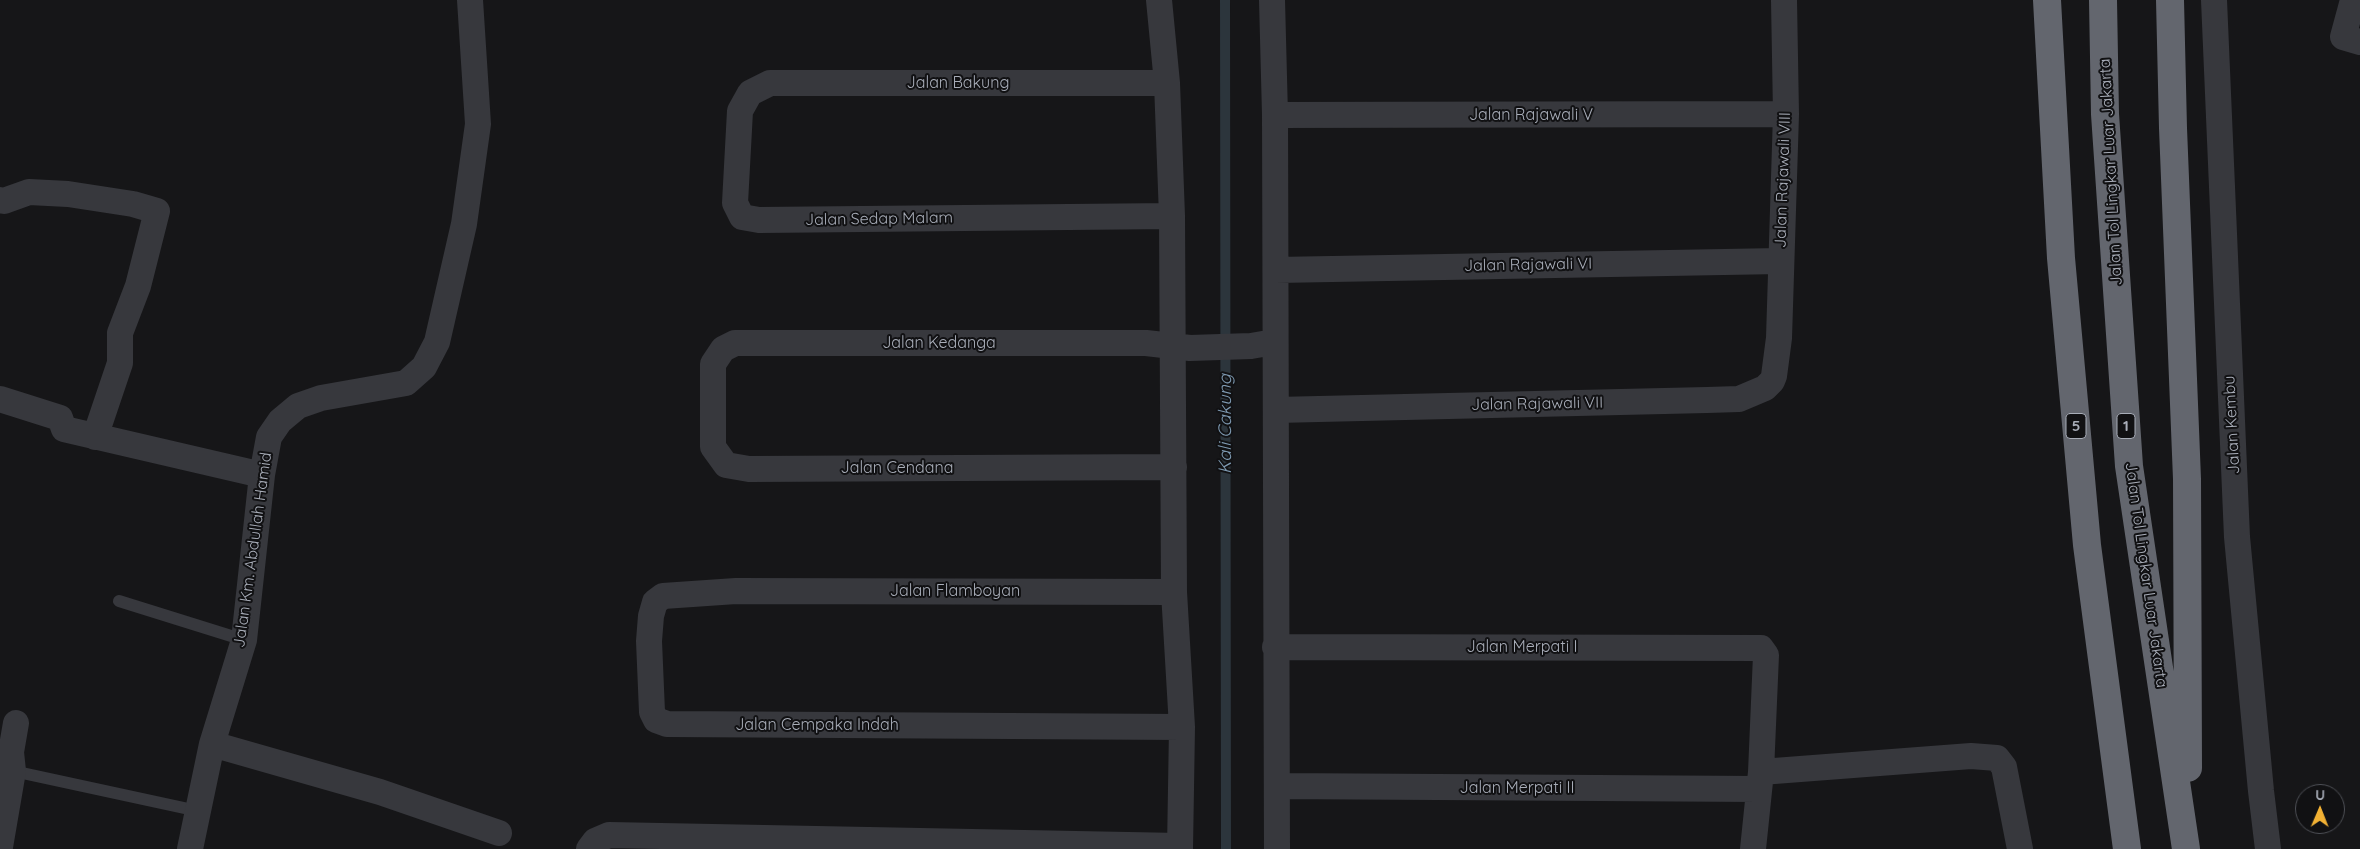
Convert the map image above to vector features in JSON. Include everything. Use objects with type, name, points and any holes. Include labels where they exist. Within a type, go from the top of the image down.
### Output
[{"type":"highway","name":"5","points":[[2047,0],[2061,258],[2087,545],[2127,849]]},
{"type":"highway","name":"Jalan Tol Lingkar Luar Jakarta","points":[[2103,0],[2105,114],[2129,466],[2187,849]]},
{"type":"highway","points":[[2170,0],[2173,128],[2187,479],[2187,849]]},
{"type":"street","name":"Jalan Km. Abdullah Hamid","points":[[190,849],[212,744],[244,640],[262,476],[269,437],[280,421],[298,406],[321,398],[406,384],[424,367],[437,342],[464,224],[478,124],[470,0]]},
{"type":"street","points":[[589,849],[595,841],[609,835],[1180,847],[1182,727],[1174,592],[1174,467],[1182,346],[1172,216],[1167,82],[1159,0]]},
{"type":"street","points":[[1272,0],[1276,270],[1263,344],[1276,410],[1275,647],[1277,849]]},
{"type":"street","name":"Jalan Rajawali VIII","points":[[1777,360],[1786,114],[1784,0]]},
{"type":"street","name":"Jalan Kembu","points":[[2214,0],[2237,537],[2268,849]]},
{"type":"street","points":[[2354,0],[2343,37],[2360,42]]},
{"type":"street","name":"Jalan Bakung","points":[[750,93],[770,83],[1167,82]]},
{"type":"street","name":"Jalan Sedap Malam","points":[[750,93],[740,111],[735,203],[742,217],[749,219],[1172,216]]},
{"type":"street","name":"Jalan Rajawali V","points":[[1275,115],[1786,114]]},
{"type":"street","points":[[0,200],[4,201],[28,192],[68,194],[133,204],[157,211],[138,286],[120,333],[120,363],[95,437]]},
{"type":"street","name":"Jalan Rajawali VI","points":[[1276,270],[1780,261]]},
{"type":"street","name":"Jalan Kedanga","points":[[713,364],[723,349],[735,343],[1182,346],[1263,344]]},
{"type":"street","name":"Jalan Rajawali VII","points":[[1276,410],[1739,399],[1765,388],[1772,381],[1777,360]]},
{"type":"street","name":"Jalan Cendana","points":[[713,364],[713,446],[726,465],[749,469],[1174,467]]},
{"type":"street","points":[[0,399],[60,418],[64,429],[262,476]]},
{"type":"street","name":"Jalan Flamboyan","points":[[736,591],[1174,592]]},
{"type":"street","name":"Jalan Cempaka Indah","points":[[736,591],[663,596],[655,602],[650,616],[649,641],[652,712],[656,720],[667,724],[1182,727]]},
{"type":"street","name":"Jalan Merpati I","points":[[1275,647],[1762,648],[1766,655],[1759,780]]},
{"type":"street","points":[[0,847],[13,771],[11,752],[16,723]]},
{"type":"street","points":[[212,744],[380,792],[500,833]]},
{"type":"street","name":"Jalan Merpati II","points":[[1277,786],[1759,780],[1971,756],[1997,758],[2004,767],[2020,849]]},
{"type":"street","points":[[1753,849],[1759,780]]},
{"type":"lane","points":[[119,601],[244,640]]},
{"type":"lane","points":[[13,771],[198,811]]},
{"type":"waterway","name":"Kali Cakung","points":[[1225,0],[1226,849]]}]
